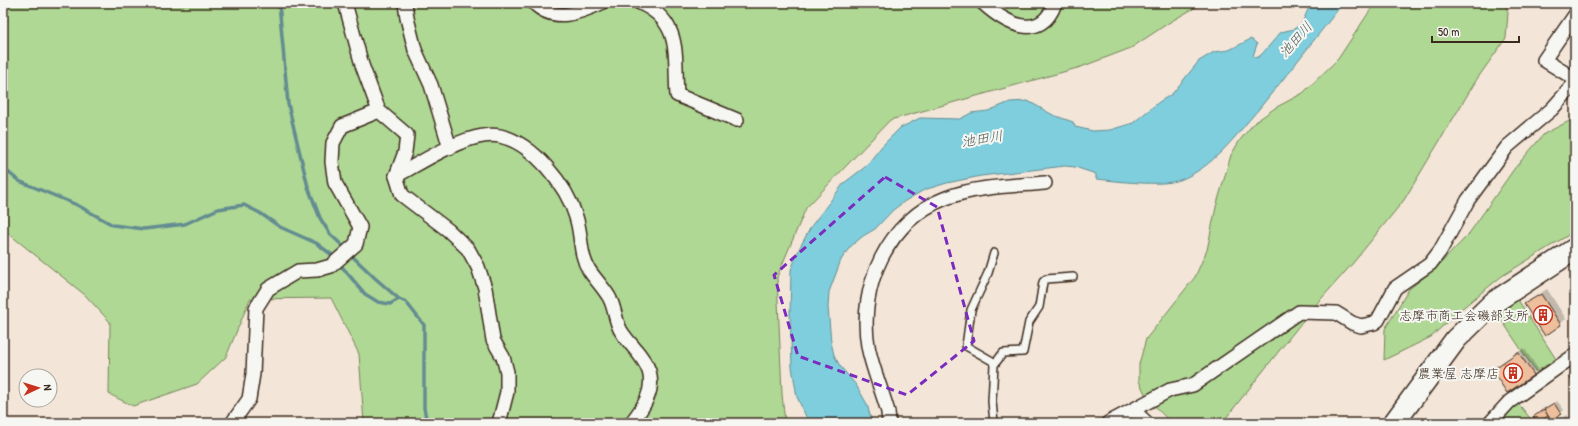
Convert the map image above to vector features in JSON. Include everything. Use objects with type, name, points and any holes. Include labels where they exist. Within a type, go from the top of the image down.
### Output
[{"type":"main road","points":[[1394,423],[1456,339],[1493,303],[1575,249]]},
{"type":"street","points":[[345,3],[362,65],[379,111],[408,135],[405,152],[396,176],[402,195],[448,230],[468,249],[478,267],[485,288],[493,340],[503,357],[507,372],[507,392],[499,423]]},
{"type":"street","points":[[405,3],[415,50],[431,85],[450,148]]},
{"type":"street","points":[[534,3],[554,15],[577,13],[601,3]]},
{"type":"street","points":[[640,3],[652,8],[666,23],[675,42],[677,95],[737,120]]},
{"type":"street","points":[[983,3],[1015,24],[1023,27],[1032,27],[1040,24],[1047,18],[1055,3]]},
{"type":"street","points":[[1575,15],[1544,60],[1575,79]]},
{"type":"street","points":[[1108,423],[1170,390],[1193,385],[1298,312],[1336,313],[1352,323],[1361,326],[1374,323],[1378,320],[1395,288],[1430,264],[1440,251],[1468,200],[1507,147],[1552,109],[1575,83]]},
{"type":"street","points":[[232,423],[249,398],[253,374],[256,308],[268,289],[298,271],[317,270],[331,266],[356,244],[360,227],[335,183],[332,162],[333,143],[342,126],[379,111]]},
{"type":"street","points":[[396,176],[477,136],[499,136],[514,141],[530,152],[565,190],[576,217],[583,258],[589,270],[609,298],[620,330],[649,371],[648,396],[642,409],[631,423]]},
{"type":"street","points":[[889,423],[888,412],[868,345],[867,325],[870,282],[888,244],[905,223],[926,207],[947,197],[968,192],[1045,183]]},
{"type":"street","points":[[1490,423],[1509,402],[1575,355]]},
{"type":"street","points":[[1133,410],[1147,423]]},
{"type":"lane","points":[[994,252],[988,273],[971,310],[966,346],[994,362]]},
{"type":"lane","points":[[994,423],[992,395],[994,362],[1003,354],[1023,352],[1029,322],[1039,307],[1043,282],[1046,279],[1073,277]]},
{"type":"highlighted area","points":[[885,177],[937,207],[974,341],[907,395],[798,356],[774,275]]},
{"type":"green space","points":[[3,3],[1203,3],[1170,22],[1131,48],[1081,67],[890,120],[806,208],[777,277],[782,394],[785,423],[364,423],[359,354],[331,298],[250,299],[226,357],[197,384],[133,406],[109,394],[110,322],[85,295],[4,230],[6,153],[3,148]]},
{"type":"green space","points":[[1375,3],[1505,3],[1508,13],[1506,38],[1477,79],[1404,200],[1353,263],[1313,308],[1222,423],[1171,423],[1147,398],[1139,381],[1139,364],[1146,339],[1195,277],[1207,250],[1216,207],[1231,155],[1240,140],[1254,123],[1275,108],[1303,93],[1338,59]]},
{"type":"green space","points":[[1575,118],[1575,231],[1502,276],[1460,310],[1431,337],[1384,360],[1385,329],[1409,289],[1436,268],[1468,235],[1514,169],[1544,134]]},
{"type":"green space","points":[[1518,300],[1556,359],[1536,372],[1497,313]]},
{"type":"green space","points":[[1517,402],[1534,423],[1496,423]]},
{"type":"water","name":"池田川","points":[[1311,3],[1343,3],[1280,84],[1223,150],[1203,167],[1180,180],[1162,183],[1139,183],[1096,179],[1096,174],[1075,167],[1065,166],[981,176],[947,183],[924,190],[893,210],[875,229],[863,236],[850,247],[841,260],[829,292],[828,307],[831,342],[834,355],[840,366],[856,385],[867,404],[872,423],[809,423],[797,397],[792,367],[790,314],[791,270],[800,247],[812,225],[844,183],[865,167],[882,146],[900,128],[920,118],[960,119],[971,113],[988,111],[1010,102],[1028,101],[1053,115],[1073,122],[1075,127],[1093,131],[1110,130],[1133,123],[1159,102],[1172,94],[1199,61],[1214,52],[1229,50],[1251,39],[1257,44],[1253,56],[1257,58],[1281,32],[1294,29],[1302,23]]},
{"type":"building","name":"志摩市商工会磯部支所","points":[[1541,294],[1561,325],[1545,336],[1524,304]]},
{"type":"building","name":"農業屋 志摩店","points":[[1518,352],[1534,375],[1507,393],[1492,370]]},
{"type":"building","points":[[1575,372],[1575,386],[1569,376]]},
{"type":"building","points":[[1554,403],[1561,414],[1551,421],[1544,409]]},
{"type":"building","points":[[1544,409],[1548,416],[1537,423],[1533,417]]},
{"type":"waterway","points":[[279,3],[288,104],[308,187],[320,218],[330,234],[346,249]]},
{"type":"waterway","points":[[3,168],[19,181],[77,205],[113,225],[144,229],[185,224],[218,209],[244,205],[260,213],[280,227],[316,243],[332,255],[365,294],[378,302],[390,304],[399,299]]},
{"type":"waterway","points":[[350,254],[399,299],[406,302],[424,325],[424,408],[427,423]]},
{"type":"place","name":"志摩市商工会磯部支所","points":[[1543,315]]},
{"type":"place","name":"農業屋 志摩店","points":[[1513,373]]}]
